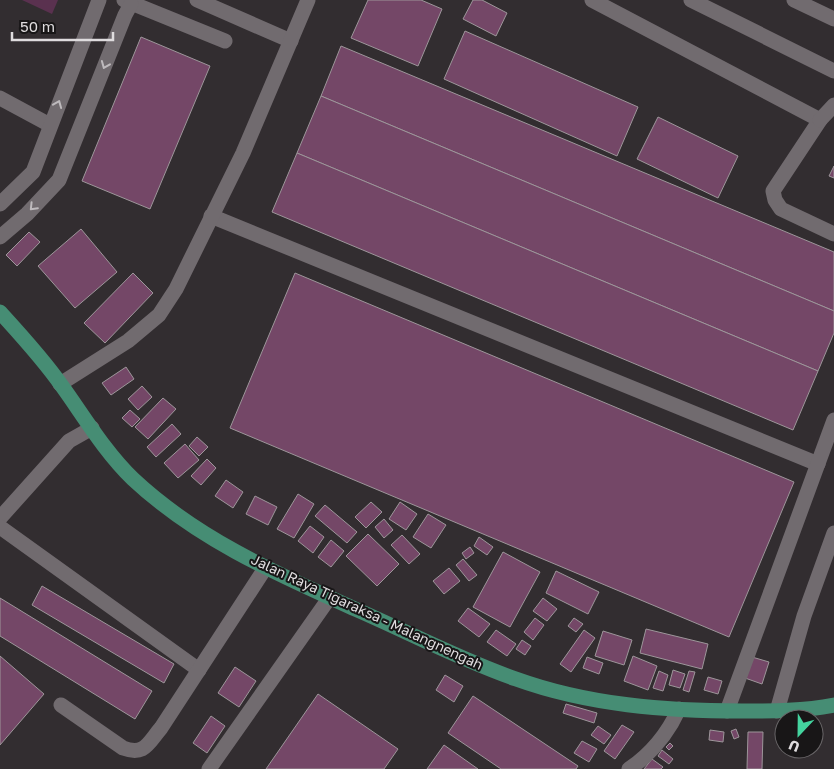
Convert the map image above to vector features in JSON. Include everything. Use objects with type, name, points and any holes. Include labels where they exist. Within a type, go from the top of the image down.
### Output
[{"type":"main road","name":"Jalan Raya Tigaraksa - Malangnengah","points":[[0,312],[60,384],[111,456],[133,479],[172,512],[217,542],[266,568],[515,679],[552,690],[601,701],[637,706],[727,711],[774,711]]},
{"type":"main road","name":"Jalan Raya Tigaraksa - Malangnengah","points":[[800,709],[834,706]]},
{"type":"street","points":[[0,204],[33,172],[99,0]]},
{"type":"street","points":[[197,0],[290,41]]},
{"type":"street","points":[[60,384],[128,341],[159,314],[176,288],[243,153],[308,0]]},
{"type":"street","points":[[592,0],[820,120]]},
{"type":"street","points":[[691,0],[834,71]]},
{"type":"street","points":[[794,0],[834,20]]},
{"type":"street","points":[[0,237],[27,214],[59,180],[128,2],[225,41]]},
{"type":"street","points":[[0,98],[50,125]]},
{"type":"street","points":[[834,105],[820,120],[773,191],[780,209],[834,234]]},
{"type":"street","points":[[33,172],[59,180]]},
{"type":"street","points":[[211,216],[818,464]]},
{"type":"street","points":[[727,711],[834,420]]},
{"type":"street","points":[[0,518],[69,441],[92,428]]},
{"type":"street","points":[[0,527],[199,670]]},
{"type":"street","points":[[778,709],[804,616],[834,533]]},
{"type":"street","points":[[61,705],[123,748],[134,752],[143,750],[161,728],[266,568]]},
{"type":"street","points":[[209,769],[330,598]]},
{"type":"street","points":[[629,769],[660,741],[671,726],[679,709]]},
{"type":"shaded area","points":[[22,0],[58,0],[52,14]]},
{"type":"building","points":[[368,0],[421,0],[442,9],[418,66],[351,38]]},
{"type":"building","points":[[473,0],[482,0],[507,13],[496,36],[463,19]]},
{"type":"building","points":[[465,31],[638,107],[617,156],[444,79]]},
{"type":"building","points":[[141,37],[210,66],[150,209],[82,181]]},
{"type":"building","points":[[341,46],[834,252],[834,311],[321,96]]},
{"type":"building","points":[[321,96],[834,311],[834,333],[818,371],[297,153]]},
{"type":"building","points":[[658,117],[738,156],[718,198],[637,159]]},
{"type":"building","points":[[297,153],[818,371],[793,430],[272,212]]},
{"type":"building","points":[[834,166],[834,178],[829,176]]},
{"type":"building","points":[[81,229],[117,272],[75,308],[38,266]]},
{"type":"building","points":[[29,232],[40,242],[17,266],[6,255]]},
{"type":"building","points":[[133,273],[153,293],[105,343],[84,323]]},
{"type":"building","points":[[295,273],[794,482],[729,637],[230,428]]},
{"type":"building","points":[[126,367],[134,379],[111,395],[102,383]]},
{"type":"building","points":[[142,386],[152,397],[138,410],[128,399]]},
{"type":"building","points":[[163,398],[176,409],[148,439],[135,427]]},
{"type":"building","points":[[130,410],[140,419],[132,427],[122,418]]},
{"type":"building","points":[[172,424],[181,434],[156,457],[147,447]]},
{"type":"building","points":[[197,437],[208,447],[199,456],[189,446]]},
{"type":"building","points":[[185,444],[199,460],[178,478],[164,463]]},
{"type":"building","points":[[207,459],[216,468],[201,485],[191,476]]},
{"type":"building","points":[[226,480],[243,492],[233,508],[215,496]]},
{"type":"building","points":[[298,494],[314,504],[294,538],[277,529]]},
{"type":"building","points":[[255,496],[277,507],[268,525],[246,514]]},
{"type":"building","points":[[371,502],[382,512],[366,528],[355,517]]},
{"type":"building","points":[[400,502],[417,514],[406,530],[389,519]]},
{"type":"building","points":[[325,505],[357,532],[347,543],[315,516]]},
{"type":"building","points":[[428,514],[446,525],[431,548],[413,537]]},
{"type":"building","points":[[384,519],[393,530],[384,538],[375,527]]},
{"type":"building","points":[[310,526],[324,537],[313,553],[298,541]]},
{"type":"building","points":[[368,534],[399,564],[377,586],[346,556]]},
{"type":"building","points":[[402,535],[420,554],[409,564],[391,545]]},
{"type":"building","points":[[479,537],[493,547],[487,555],[474,546]]},
{"type":"building","points":[[331,540],[344,551],[331,567],[318,557]]},
{"type":"building","points":[[470,547],[474,553],[466,559],[462,553]]},
{"type":"building","points":[[503,552],[540,572],[510,627],[473,607]]},
{"type":"building","points":[[463,559],[477,575],[469,581],[456,565]]},
{"type":"building","points":[[449,568],[460,581],[444,594],[433,581]]},
{"type":"building","points":[[556,571],[599,592],[588,614],[546,593]]},
{"type":"building","points":[[42,586],[174,664],[164,683],[32,605]]},
{"type":"building","points":[[0,598],[152,691],[135,719],[0,636]]},
{"type":"building","points":[[543,598],[557,609],[547,621],[533,611]]},
{"type":"building","points":[[468,608],[490,624],[479,637],[458,621]]},
{"type":"building","points":[[535,618],[544,625],[533,640],[524,632]]},
{"type":"building","points":[[574,618],[583,624],[576,632],[568,626]]},
{"type":"building","points":[[646,629],[708,644],[702,669],[640,653]]},
{"type":"building","points":[[496,630],[516,644],[507,656],[487,642]]},
{"type":"building","points":[[584,630],[595,638],[571,672],[560,664]]},
{"type":"building","points":[[603,631],[632,640],[624,665],[595,656]]},
{"type":"building","points":[[522,640],[531,646],[525,655],[516,649]]},
{"type":"building","points":[[0,656],[44,694],[0,745]]},
{"type":"building","points":[[633,656],[657,666],[648,690],[624,681]]},
{"type":"building","points":[[587,657],[603,663],[599,674],[583,668]]},
{"type":"building","points":[[752,657],[769,662],[762,684],[745,678]]},
{"type":"building","points":[[235,667],[256,681],[239,707],[218,693]]},
{"type":"building","points":[[673,670],[685,674],[680,688],[669,685]]},
{"type":"building","points":[[659,671],[668,675],[663,691],[653,688]]},
{"type":"building","points":[[689,671],[695,672],[689,692],[683,690]]},
{"type":"building","points":[[445,675],[463,686],[454,702],[436,690]]},
{"type":"building","points":[[708,677],[722,681],[718,694],[704,690]]},
{"type":"building","points":[[318,694],[398,749],[384,769],[266,769]]},
{"type":"building","points":[[473,696],[578,766],[576,769],[501,769],[448,733]]},
{"type":"building","points":[[566,704],[597,713],[594,723],[563,713]]},
{"type":"building","points":[[211,716],[225,726],[207,753],[193,743]]},
{"type":"building","points":[[622,725],[634,732],[615,759],[604,751]]},
{"type":"building","points":[[598,726],[611,735],[604,744],[591,735]]},
{"type":"building","points":[[736,729],[739,737],[734,739],[731,731]]},
{"type":"building","points":[[710,730],[724,732],[723,742],[709,740]]},
{"type":"building","points":[[748,732],[763,732],[762,769],[747,769]]},
{"type":"building","points":[[582,741],[597,749],[589,762],[574,753]]},
{"type":"building","points":[[670,743],[673,746],[669,750],[666,747]]},
{"type":"building","points":[[444,745],[478,769],[427,769]]},
{"type":"building","points":[[662,750],[673,759],[669,764],[658,756]]},
{"type":"building","points":[[652,759],[663,767],[661,769],[644,769]]}]
